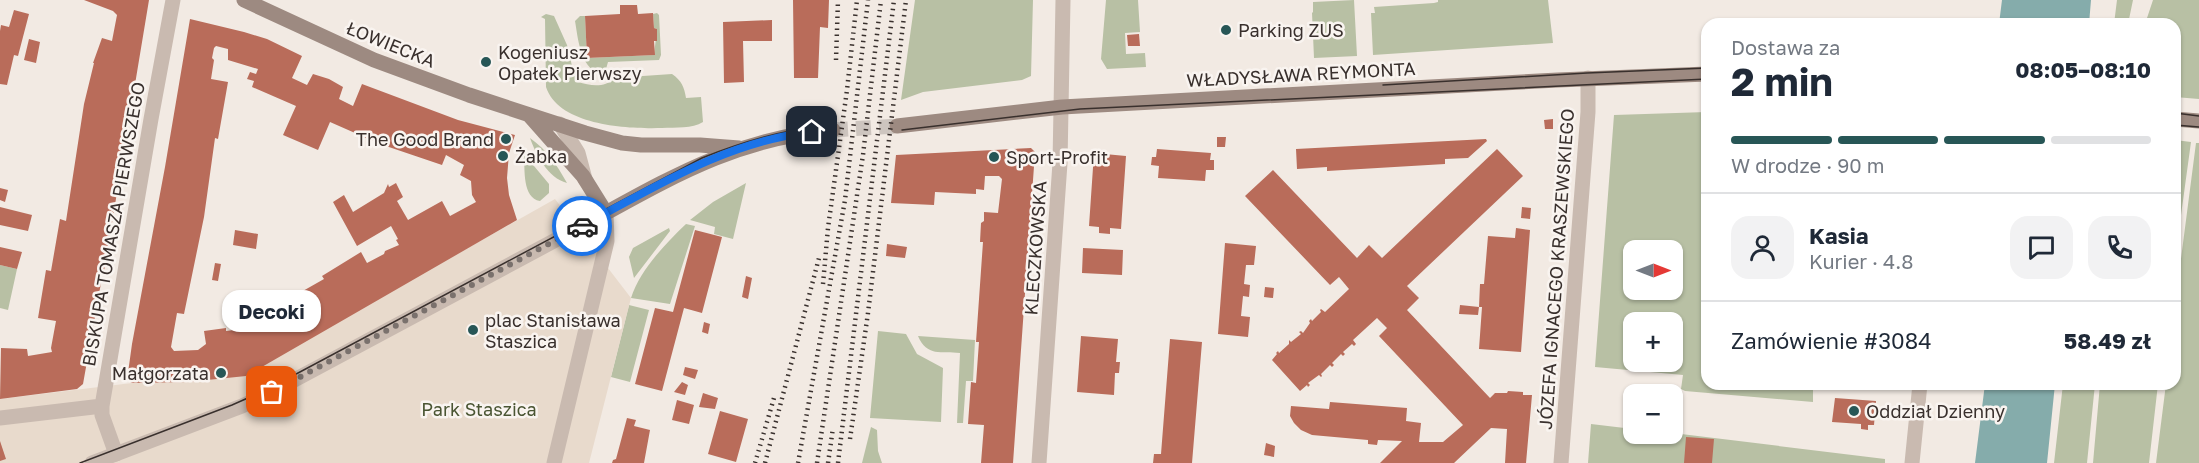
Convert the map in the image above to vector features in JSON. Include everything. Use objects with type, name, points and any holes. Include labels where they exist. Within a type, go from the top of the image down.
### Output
[{"type":"main road","name":"ŁOWIECKA","points":[[244,0],[374,60],[560,124]]},
{"type":"main road","name":"WŁADYSŁAWA REYMONTA","points":[[897,126],[1062,107],[1588,78],[1701,74]]},
{"type":"main road","name":"ŁOWIECKA","points":[[528,114],[585,178],[606,213]]},
{"type":"main road","points":[[2181,120],[2199,121]]},
{"type":"main road","points":[[560,124],[603,138],[629,143],[739,148]]},
{"type":"main road","points":[[606,213],[685,171],[739,148],[797,133],[834,130]]},
{"type":"street","name":"BISKUPA TOMASZA PIERWSZEGO","points":[[116,454],[102,415],[102,406],[173,0]]},
{"type":"street","name":"KLECZKOWSKA","points":[[1039,463],[1060,164],[1063,0]]},
{"type":"street","name":"JÓZEFA IGNACEGO KRASZEWSKIEGO","points":[[1561,463],[1588,112],[1588,78]]},
{"type":"street","name":"ŁOWIECKA","points":[[560,124],[578,153],[585,178]]},
{"type":"street","points":[[92,463],[242,406],[272,392],[606,213],[607,241],[554,463]]},
{"type":"street","points":[[1912,463],[1919,390]]},
{"type":"street","points":[[0,418],[102,406]]},
{"type":"green space","points":[[915,0],[1033,0],[1031,76],[1022,80],[923,92],[901,100]]},
{"type":"green space","points":[[1106,0],[1138,0],[1140,32],[1125,33],[1126,54],[1145,53],[1146,67],[1107,69],[1101,59]]},
{"type":"green space","points":[[1354,0],[1357,56],[1314,58],[1313,2]]},
{"type":"green space","points":[[1438,0],[1548,0],[1553,43],[1373,55],[1371,13],[1375,13],[1374,7],[1434,3]]},
{"type":"green space","points":[[2117,0],[2133,0],[2129,18],[2115,18]]},
{"type":"green space","points":[[2153,0],[2199,0],[2199,99],[2181,98],[2181,18],[2147,18]]},
{"type":"green space","points":[[546,14],[554,16],[567,45],[578,82],[598,85],[614,78],[672,74],[682,84],[686,98],[701,97],[703,122],[684,127],[631,128],[596,122],[565,110],[553,100],[546,87],[545,19],[541,17]]},
{"type":"green space","points":[[653,14],[659,15],[661,55],[659,60],[608,62],[606,69],[599,73],[588,65],[581,51],[575,21],[580,16],[585,16],[587,58],[654,55],[657,29],[654,28]]},
{"type":"green space","points":[[1701,112],[1701,390],[1813,390],[1813,402],[1685,391],[1682,384],[1683,375],[1650,372],[1683,372],[1683,312],[1623,312],[1623,370],[1595,367],[1614,115]]},
{"type":"green space","points":[[530,138],[551,158],[567,183],[549,171],[539,158]]},
{"type":"green space","points":[[2181,141],[2191,142],[2181,215]]},
{"type":"green space","points":[[2196,143],[2199,143],[2199,463],[2156,463],[2165,390],[2181,390],[2181,259]]},
{"type":"green space","points":[[524,154],[549,184],[549,193],[540,201],[534,199],[527,189]]},
{"type":"green space","points":[[746,183],[733,239],[714,234],[715,227],[690,220],[713,202]]},
{"type":"green space","points":[[686,224],[695,226],[670,304],[631,298],[640,277]]},
{"type":"green space","points":[[669,228],[670,231],[634,278],[629,257],[633,248]]},
{"type":"green space","points":[[0,265],[17,269],[8,310],[0,308]]},
{"type":"green space","points":[[629,305],[649,310],[630,382],[611,377]]},
{"type":"green space","points":[[878,331],[906,334],[917,354],[943,368],[941,422],[870,418]]},
{"type":"green space","points":[[918,336],[975,340],[973,381],[966,381],[963,423],[957,423],[960,353],[930,350]]},
{"type":"green space","points":[[2062,390],[2094,390],[2087,463],[2054,463]]},
{"type":"green space","points":[[2099,390],[2157,390],[2149,463],[2093,463]]},
{"type":"green space","points":[[1591,424],[1623,428],[1623,444],[1683,444],[1683,434],[1885,459],[1885,463],[1588,463]]},
{"type":"green space","points":[[871,427],[877,430],[878,451],[882,463],[862,463]]},
{"type":"shaded area","name":"plac Stanisława Staszica","points":[[555,199],[631,298],[589,463],[0,463],[0,399],[132,383],[229,376],[434,267]]},
{"type":"water","points":[[2002,0],[2091,0],[2090,18],[2000,18]]},
{"type":"water","points":[[1984,390],[2054,390],[2047,463],[1975,463]]},
{"type":"building","points":[[84,0],[149,0],[104,271],[98,272],[97,280],[101,283],[83,384],[77,389],[0,399],[1,348],[27,349],[28,356],[52,352],[56,321],[38,318],[46,270],[51,271],[60,219],[66,221],[84,104],[93,63],[102,38],[112,41],[117,15],[113,11]]},
{"type":"building","points":[[793,0],[829,0],[828,28],[820,27],[818,78],[794,78]]},
{"type":"building","points":[[620,5],[637,5],[638,14],[653,13],[654,28],[657,29],[657,41],[654,41],[655,55],[587,58],[585,16],[620,14]]},
{"type":"building","points":[[14,10],[29,14],[18,56],[14,55],[7,85],[0,84],[0,31],[1,25],[9,27]]},
{"type":"building","points":[[190,19],[267,39],[302,56],[292,78],[307,85],[313,74],[329,79],[343,87],[339,99],[353,106],[362,84],[458,120],[515,135],[509,153],[507,178],[509,195],[517,220],[246,376],[188,382],[132,383],[127,380],[132,344]],"holes":[[[216,46],[228,49],[228,60],[258,69],[256,74],[250,72],[247,79],[254,81],[252,87],[296,106],[283,135],[318,150],[330,122],[380,144],[442,165],[446,155],[464,165],[460,175],[471,181],[472,195],[476,202],[450,216],[442,201],[408,220],[397,201],[403,197],[396,183],[389,187],[388,184],[384,193],[353,212],[344,195],[333,202],[357,246],[391,226],[399,245],[367,263],[361,252],[322,276],[324,279],[234,330],[226,331],[226,328],[204,331],[206,344],[198,350],[174,351],[171,347],[177,313],[184,314],[204,217],[215,138],[218,139],[228,82],[211,79],[214,60],[212,58]]]},
{"type":"building","points":[[772,20],[772,41],[743,41],[744,82],[724,83],[723,22]]},
{"type":"building","points":[[1139,34],[1140,46],[1128,46],[1127,35]]},
{"type":"building","points":[[29,39],[40,42],[36,63],[24,60]]},
{"type":"building","points":[[1553,119],[1553,129],[1545,129],[1544,120]]},
{"type":"building","points":[[1217,137],[1226,137],[1225,147],[1217,147]]},
{"type":"building","points":[[1486,139],[1487,141],[1468,158],[1445,159],[1445,164],[1327,171],[1327,167],[1297,169],[1296,149]]},
{"type":"building","points":[[1031,148],[1035,152],[1013,463],[981,463],[984,425],[968,424],[971,382],[976,383],[979,342],[976,342],[983,242],[980,242],[981,223],[984,221],[984,212],[998,213],[1002,179],[999,176],[985,176],[984,190],[976,189],[976,194],[935,192],[934,205],[891,203],[896,155]]},
{"type":"building","points":[[1157,149],[1211,153],[1210,160],[1214,160],[1214,170],[1206,170],[1205,181],[1158,178],[1159,166],[1151,165],[1152,157],[1156,157]]},
{"type":"building","points":[[1497,149],[1523,176],[1407,286],[1419,298],[1407,310],[1490,398],[1495,393],[1507,393],[1508,391],[1532,395],[1526,463],[1505,463],[1507,429],[1491,428],[1454,463],[1380,463],[1402,441],[1378,440],[1377,445],[1368,444],[1368,440],[1312,435],[1301,430],[1290,416],[1291,406],[1329,409],[1330,402],[1407,408],[1406,421],[1421,423],[1419,442],[1443,442],[1463,425],[1379,336],[1387,328],[1377,318],[1353,340],[1356,344],[1354,346],[1352,344],[1343,352],[1345,354],[1343,356],[1341,354],[1332,363],[1334,365],[1332,367],[1330,365],[1321,377],[1319,375],[1308,383],[1310,385],[1308,387],[1307,385],[1300,391],[1272,360],[1278,351],[1279,353],[1289,344],[1289,340],[1291,342],[1301,334],[1299,332],[1301,331],[1303,333],[1309,321],[1321,312],[1321,309],[1325,312],[1349,289],[1339,277],[1330,285],[1245,196],[1273,170],[1357,258],[1369,245],[1382,258]]},
{"type":"building","points":[[1094,153],[1126,156],[1121,229],[1110,228],[1110,234],[1099,233],[1099,227],[1089,226]]},
{"type":"building","points":[[0,188],[8,190],[5,202],[0,200]]},
{"type":"building","points":[[0,207],[32,215],[28,231],[0,225]]},
{"type":"building","points":[[1522,207],[1531,208],[1530,219],[1521,218]]},
{"type":"building","points":[[1516,228],[1530,230],[1521,352],[1479,349],[1482,307],[1479,307],[1480,284],[1484,284],[1488,236],[1515,238]]},
{"type":"building","points":[[235,230],[258,234],[256,249],[233,245]]},
{"type":"building","points":[[695,230],[722,237],[702,313],[684,308],[662,391],[635,384],[655,308],[673,312]]},
{"type":"building","points":[[1225,243],[1256,246],[1254,265],[1246,265],[1244,284],[1250,285],[1249,297],[1243,296],[1241,316],[1250,317],[1248,337],[1218,334]]},
{"type":"building","points":[[887,244],[907,247],[905,258],[886,256]]},
{"type":"building","points":[[0,247],[22,252],[17,269],[0,265]]},
{"type":"building","points":[[1083,248],[1123,250],[1122,275],[1082,273]]},
{"type":"building","points":[[215,263],[221,264],[218,281],[212,280]]},
{"type":"building","points":[[746,276],[752,278],[748,299],[742,297]]},
{"type":"building","points":[[1265,287],[1274,288],[1273,298],[1264,297]]},
{"type":"building","points":[[1460,305],[1479,307],[1478,315],[1459,314]]},
{"type":"building","points":[[704,322],[710,324],[708,334],[702,332]]},
{"type":"building","points":[[1081,336],[1118,339],[1116,362],[1120,362],[1119,373],[1115,373],[1114,395],[1077,392]]},
{"type":"building","points":[[1170,339],[1202,342],[1192,463],[1153,463],[1154,454],[1161,454]]},
{"type":"building","points":[[685,367],[698,370],[695,379],[683,375]]},
{"type":"building","points":[[682,382],[688,385],[685,395],[674,392]]},
{"type":"building","points":[[703,393],[718,398],[715,409],[699,407]]},
{"type":"building","name":"Oddział Dzienny","points":[[1835,398],[1876,401],[1874,425],[1868,425],[1868,430],[1861,429],[1861,424],[1832,422]]},
{"type":"building","points":[[677,400],[694,405],[689,424],[672,420]]},
{"type":"building","points":[[720,411],[748,419],[736,462],[708,454]]},
{"type":"building","points":[[627,418],[636,420],[634,426],[650,430],[644,463],[612,463],[616,459]]},
{"type":"building","points":[[1686,437],[1714,439],[1712,463],[1684,463]]},
{"type":"building","points":[[0,441],[6,459],[0,461]]},
{"type":"building","points":[[1266,443],[1275,446],[1274,457],[1264,455]]},
{"type":"tunnel","points":[[833,130],[897,126]]},
{"type":"tram line","points":[[1383,85],[1701,68]]},
{"type":"tram line","points":[[902,130],[1080,109],[1701,79]]},
{"type":"tram line","points":[[2181,114],[2199,116]]},
{"type":"tram line","points":[[80,463],[268,389],[702,158],[763,137],[827,126]]},
{"type":"tram line","points":[[2181,126],[2199,127]]},
{"type":"railway","points":[[836,60],[838,0]]},
{"type":"railway","points":[[823,284],[857,0]]},
{"type":"railway","points":[[798,463],[845,200],[868,0]]},
{"type":"railway","points":[[817,463],[863,155],[881,0]]},
{"type":"railway","points":[[838,463],[894,0]]},
{"type":"railway","points":[[850,439],[868,313],[906,0]]},
{"type":"railway","points":[[765,463],[819,258]]},
{"type":"railway","points":[[755,463],[774,398]]},
{"type":"railway","points":[[828,463],[833,428]]},
{"type":"way so far","points":[[272,392],[582,226]]},
{"type":"place","name":"Parking ZUS","points":[[1226,30]]},
{"type":"place","name":"Kogeniusz Opałek Pierwszy","points":[[486,62]]},
{"type":"place","name":"The Good Brand","points":[[506,139]]},
{"type":"place","name":"Żabka","points":[[503,156]]},
{"type":"place","name":"Sport-Profit","points":[[994,157]]},
{"type":"place","name":"plac Stanisława Staszica","points":[[473,330]]},
{"type":"place","name":"Małgorzata","points":[[221,373]]},
{"type":"place","name":"Decoki","points":[[272,392]]},
{"type":"place","name":"Oddział Dzienny","points":[[1854,411]]},
{"type":"route","points":[[582,226],[685,171],[723,154],[758,142],[812,132]]},
{"type":"park label","name":"Park Staszica","points":[[479,409]]}]
